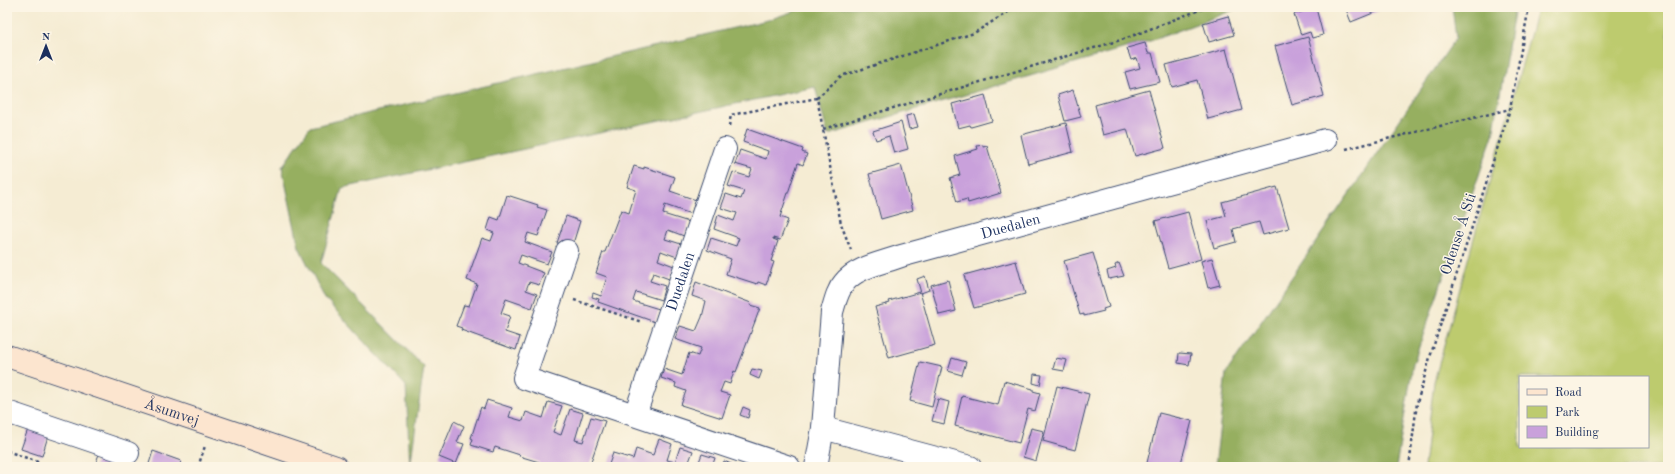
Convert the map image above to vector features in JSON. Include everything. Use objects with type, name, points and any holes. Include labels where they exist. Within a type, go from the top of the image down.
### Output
[{"type":"street","name":"Duedalen","points":[[816,467],[823,428],[832,312],[837,295],[844,282],[858,271],[901,256],[1325,140]]},
{"type":"street","name":"Duedalen","points":[[635,415],[725,149]]},
{"type":"street","points":[[567,251],[524,378],[789,467]]},
{"type":"street","name":"Åsumvej","points":[[7,356],[336,467]]},
{"type":"street","points":[[7,412],[128,453]]},
{"type":"street","points":[[823,428],[970,467]]},
{"type":"path","points":[[725,149],[731,115],[817,98],[841,76],[974,33],[1016,7]]},
{"type":"path","points":[[823,129],[1124,39],[1207,7]]},
{"type":"path","name":"Odense Å Sti","points":[[1409,467],[1417,403],[1429,361],[1510,109],[1529,7]]},
{"type":"path","points":[[817,98],[841,224],[858,271]]},
{"type":"path","points":[[1325,140],[1347,149],[1510,109]]},
{"type":"path","points":[[553,293],[664,329]]},
{"type":"path","points":[[7,452],[52,467]]},
{"type":"green space","points":[[806,7],[1242,7],[1153,40],[828,135],[815,87],[342,188],[321,263],[424,367],[410,467],[406,386],[325,299],[299,247],[282,167],[310,127],[768,20]]},
{"type":"green space","points":[[1452,7],[1515,7],[1493,135],[1413,364],[1396,467],[1215,467],[1226,373],[1456,38]]},
{"type":"green space","points":[[1538,7],[1668,7],[1668,467],[1424,467],[1434,382]]},
{"type":"building","points":[[1345,7],[1388,7],[1351,22]]},
{"type":"building","points":[[1316,8],[1323,35],[1312,38],[1310,32],[1301,35],[1294,14]]},
{"type":"building","points":[[1228,16],[1234,35],[1209,42],[1203,23]]},
{"type":"building","points":[[1308,37],[1324,96],[1292,105],[1275,46]]},
{"type":"building","points":[[1145,43],[1148,53],[1152,53],[1160,82],[1130,89],[1125,72],[1140,68],[1137,58],[1131,60],[1127,48]]},
{"type":"building","points":[[1226,49],[1242,110],[1208,119],[1197,80],[1172,87],[1166,65]]},
{"type":"building","points":[[1073,90],[1081,117],[1065,121],[1058,95]]},
{"type":"building","points":[[1149,90],[1165,148],[1135,156],[1127,129],[1103,135],[1095,105]]},
{"type":"building","points":[[985,95],[992,121],[971,127],[970,125],[958,128],[952,104]]},
{"type":"building","points":[[914,114],[918,127],[909,129],[906,116]]},
{"type":"building","points":[[901,122],[908,149],[894,153],[889,136],[876,140],[873,131]]},
{"type":"building","points":[[1066,123],[1073,152],[1028,164],[1021,135]]},
{"type":"building","points":[[747,129],[803,149],[802,152],[807,154],[803,165],[798,163],[780,217],[788,220],[780,240],[773,238],[778,241],[771,261],[774,262],[766,285],[758,282],[757,284],[726,274],[731,259],[707,250],[711,238],[736,246],[739,238],[714,229],[718,215],[734,221],[737,213],[721,208],[726,194],[741,199],[744,191],[728,186],[733,172],[749,177],[752,169],[735,164],[740,150],[766,159],[768,151],[743,142]]},
{"type":"building","points":[[983,145],[983,147],[987,146],[1001,193],[968,203],[967,199],[957,202],[950,178],[960,175],[955,156],[978,149],[977,146]]},
{"type":"building","points":[[901,165],[913,210],[881,219],[869,174]]},
{"type":"building","points":[[634,166],[644,169],[644,167],[675,177],[670,191],[696,200],[691,214],[665,205],[663,214],[689,222],[684,236],[668,230],[665,239],[681,244],[677,257],[661,251],[658,260],[674,266],[669,279],[653,273],[650,281],[665,286],[661,300],[636,292],[633,301],[659,309],[655,322],[598,302],[599,299],[592,297],[593,293],[601,296],[607,277],[596,273],[603,252],[605,252],[621,210],[629,213],[636,190],[627,187]]},
{"type":"building","points":[[1277,187],[1289,228],[1263,235],[1259,222],[1233,229],[1236,242],[1214,248],[1207,221],[1226,216],[1222,202]]},
{"type":"building","points":[[507,195],[538,205],[537,207],[547,210],[538,236],[528,233],[525,242],[552,252],[547,264],[521,255],[518,263],[544,273],[539,285],[529,282],[526,290],[537,294],[532,308],[506,299],[501,313],[510,316],[505,332],[520,337],[516,350],[461,330],[462,328],[456,326],[464,305],[469,306],[477,284],[467,280],[482,238],[491,241],[494,233],[487,230],[491,217],[499,220]]},
{"type":"building","points":[[1188,212],[1201,259],[1168,268],[1155,221]]},
{"type":"building","points":[[566,216],[580,221],[572,247],[557,243]]},
{"type":"building","points":[[1093,253],[1109,307],[1103,309],[1104,311],[1084,316],[1084,314],[1080,315],[1064,261]]},
{"type":"building","points":[[1212,258],[1220,285],[1208,288],[1201,261]]},
{"type":"building","points":[[1016,261],[1025,294],[974,308],[964,275]]},
{"type":"building","points":[[1119,263],[1124,276],[1109,279],[1107,271],[1116,268],[1115,265]]},
{"type":"building","points":[[925,276],[929,290],[921,293],[917,279]]},
{"type":"building","points":[[948,280],[956,311],[939,315],[931,285]]},
{"type":"building","points":[[696,282],[751,303],[750,305],[760,308],[736,372],[734,371],[730,384],[724,382],[720,392],[730,395],[722,418],[681,405],[686,391],[675,387],[676,383],[661,378],[664,369],[682,375],[689,353],[698,356],[701,348],[675,339],[680,326],[696,331],[702,317],[706,301],[692,296]]},
{"type":"building","points":[[920,292],[935,345],[889,358],[875,307],[890,303],[889,301]]},
{"type":"building","points":[[1179,353],[1191,354],[1189,365],[1178,363]]},
{"type":"building","points":[[952,358],[966,362],[962,375],[948,371]]},
{"type":"building","points":[[1056,358],[1067,360],[1064,371],[1053,369]]},
{"type":"building","points":[[920,362],[942,367],[932,407],[910,401]]},
{"type":"building","points":[[752,369],[762,371],[759,379],[750,375]]},
{"type":"building","points":[[1034,374],[1042,375],[1040,385],[1033,383]]},
{"type":"building","points":[[1004,381],[1033,389],[1033,391],[1040,393],[1035,411],[1028,409],[1019,443],[955,426],[962,396],[998,405]]},
{"type":"building","points":[[1057,386],[1089,394],[1075,450],[1043,441]]},
{"type":"building","points":[[938,399],[949,402],[944,424],[932,421]]},
{"type":"building","points":[[487,400],[512,408],[509,417],[523,421],[526,412],[543,418],[548,402],[562,406],[553,432],[561,435],[570,409],[583,413],[575,440],[583,442],[591,417],[605,421],[589,467],[537,467],[539,462],[519,456],[520,455],[495,447],[493,452],[471,445],[473,439],[471,438],[481,407],[484,409]]},
{"type":"building","points":[[743,407],[750,410],[748,418],[740,415]]},
{"type":"building","points":[[1159,413],[1192,421],[1180,467],[1146,467]]},
{"type":"building","points":[[454,421],[464,426],[457,442],[464,444],[456,464],[439,457]]},
{"type":"building","points":[[1031,428],[1044,431],[1036,461],[1023,457]]},
{"type":"building","points":[[28,429],[48,436],[42,456],[21,449]]},
{"type":"building","points":[[659,439],[672,444],[667,460],[675,462],[680,447],[693,451],[687,467],[608,467],[613,453],[633,459],[636,449],[653,455]]},
{"type":"building","points":[[153,451],[181,461],[179,467],[148,467]]},
{"type":"building","points":[[99,454],[123,462],[121,467],[100,467],[95,465]]},
{"type":"building","points":[[702,454],[715,458],[712,467],[697,467]]},
{"type":"building","points":[[724,461],[736,466],[736,467],[722,467]]}]
